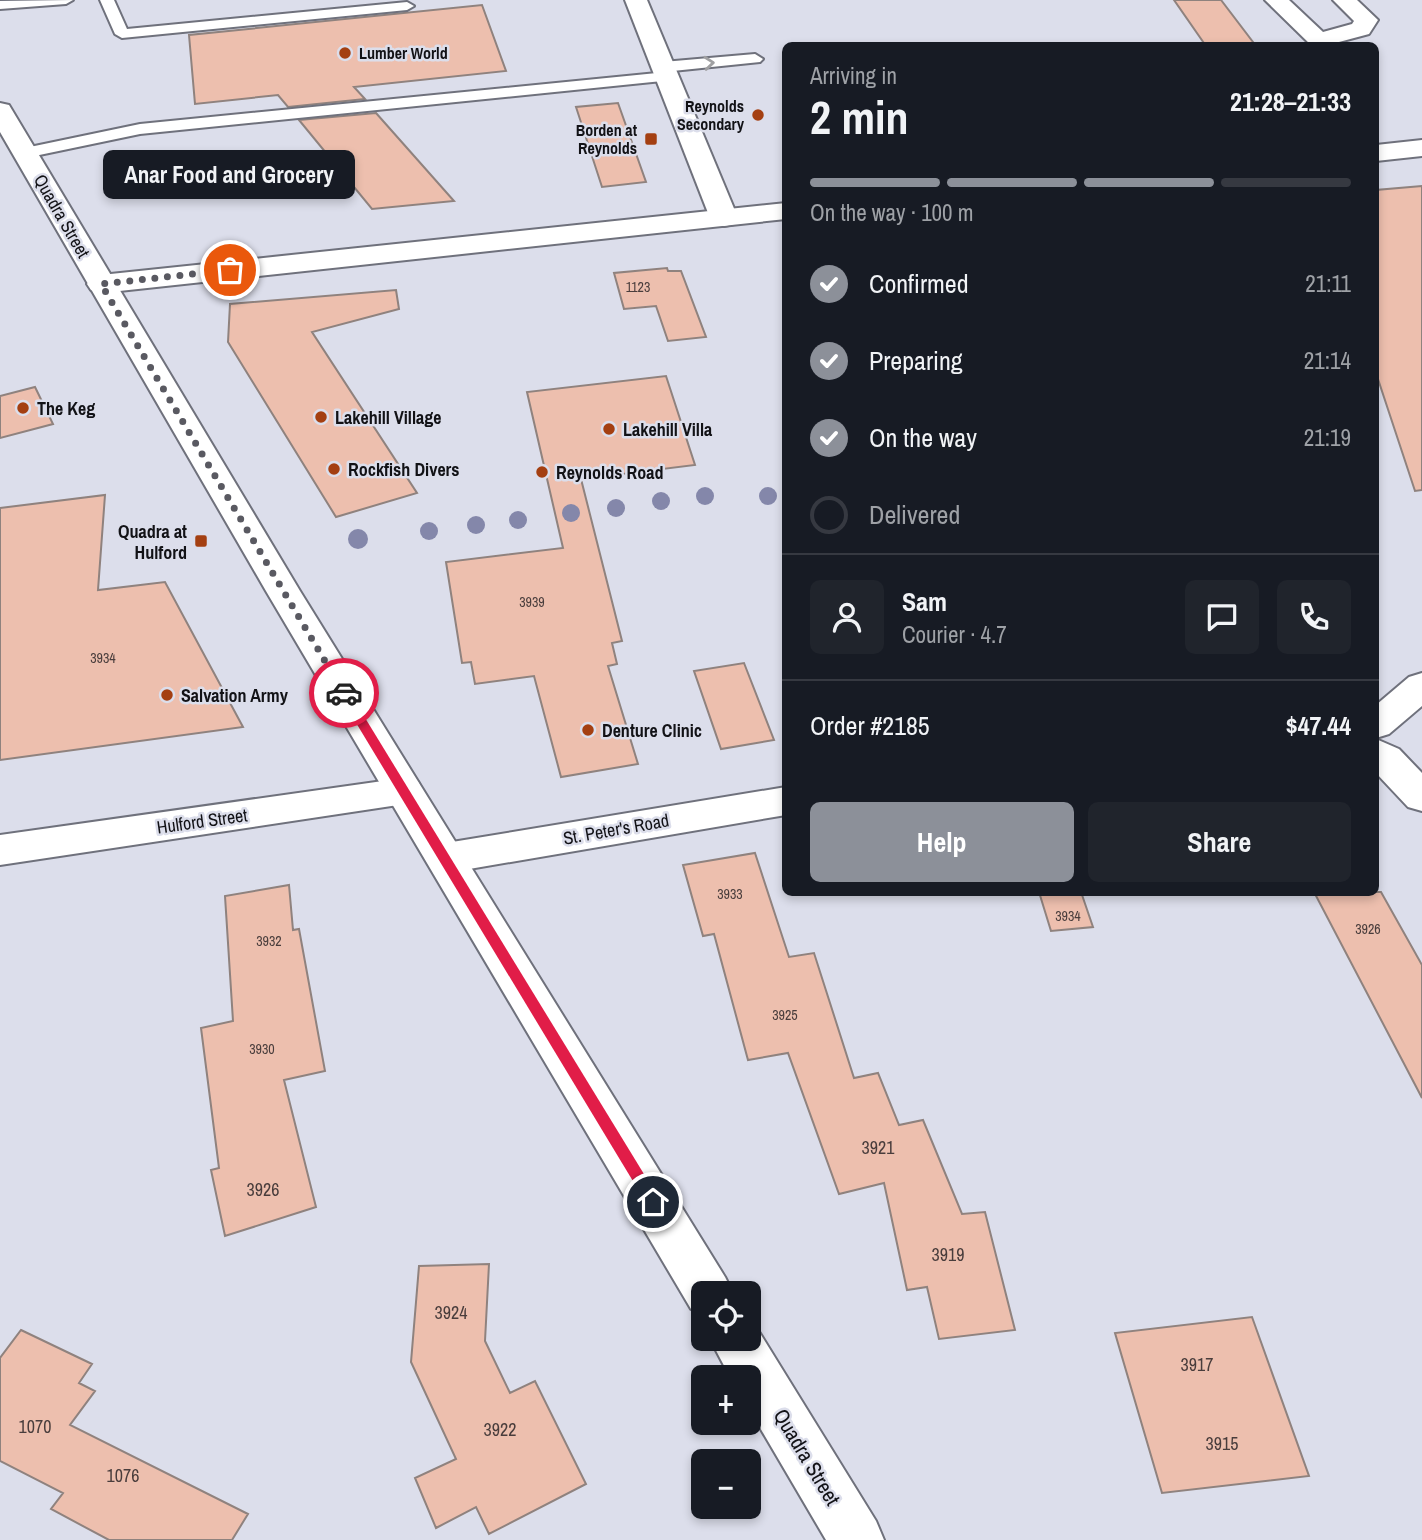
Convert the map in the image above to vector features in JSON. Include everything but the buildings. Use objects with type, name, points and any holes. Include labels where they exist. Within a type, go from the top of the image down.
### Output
[{"type":"street","points":[[636,0],[724,218]]},
{"type":"street","points":[[1276,0],[1317,42]]},
{"type":"street","points":[[1321,42],[1362,29],[1366,20],[1344,0]]},
{"type":"street","name":"Quadra Street","points":[[0,110],[404,792],[701,1281]]},
{"type":"street","points":[[1381,146],[1422,148]]},
{"type":"street","points":[[101,284],[782,212]]},
{"type":"street","points":[[1379,722],[1422,686]]},
{"type":"street","points":[[1379,755],[1422,797]]},
{"type":"street","name":"Hulford Street","points":[[0,850],[404,792]]},
{"type":"street","name":"St. Peter's Road","points":[[446,858],[782,802]]},
{"type":"street","name":"Quadra Street","points":[[742,1351],[857,1540]]},
{"type":"lane","points":[[0,5],[66,0]]},
{"type":"lane","points":[[107,0],[122,34],[407,6]]},
{"type":"lane","points":[[25,153],[140,129],[665,72],[755,59]]},
{"type":"way so far","points":[[230,270],[101,284],[344,693]]},
{"type":"place","name":"Lumber World","points":[[345,53]]},
{"type":"place","name":"Reynolds Secondary","points":[[758,115]]},
{"type":"place","name":"Borden at Reynolds","points":[[651,139]]},
{"type":"place","name":"Anar Food and Grocery","points":[[230,270]]},
{"type":"place","name":"The Keg","points":[[23,408]]},
{"type":"place","name":"Lakehill Village","points":[[321,417]]},
{"type":"place","name":"Lakehill Villa","points":[[609,429]]},
{"type":"place","name":"Rockfish Divers","points":[[334,469]]},
{"type":"place","name":"Reynolds Road","points":[[542,472]]},
{"type":"place","name":"Quadra at Hulford","points":[[201,541]]},
{"type":"place","name":"Salvation Army","points":[[167,695]]},
{"type":"place","name":"Denture Clinic","points":[[588,730]]},
{"type":"route","points":[[344,693],[653,1202]]}]
